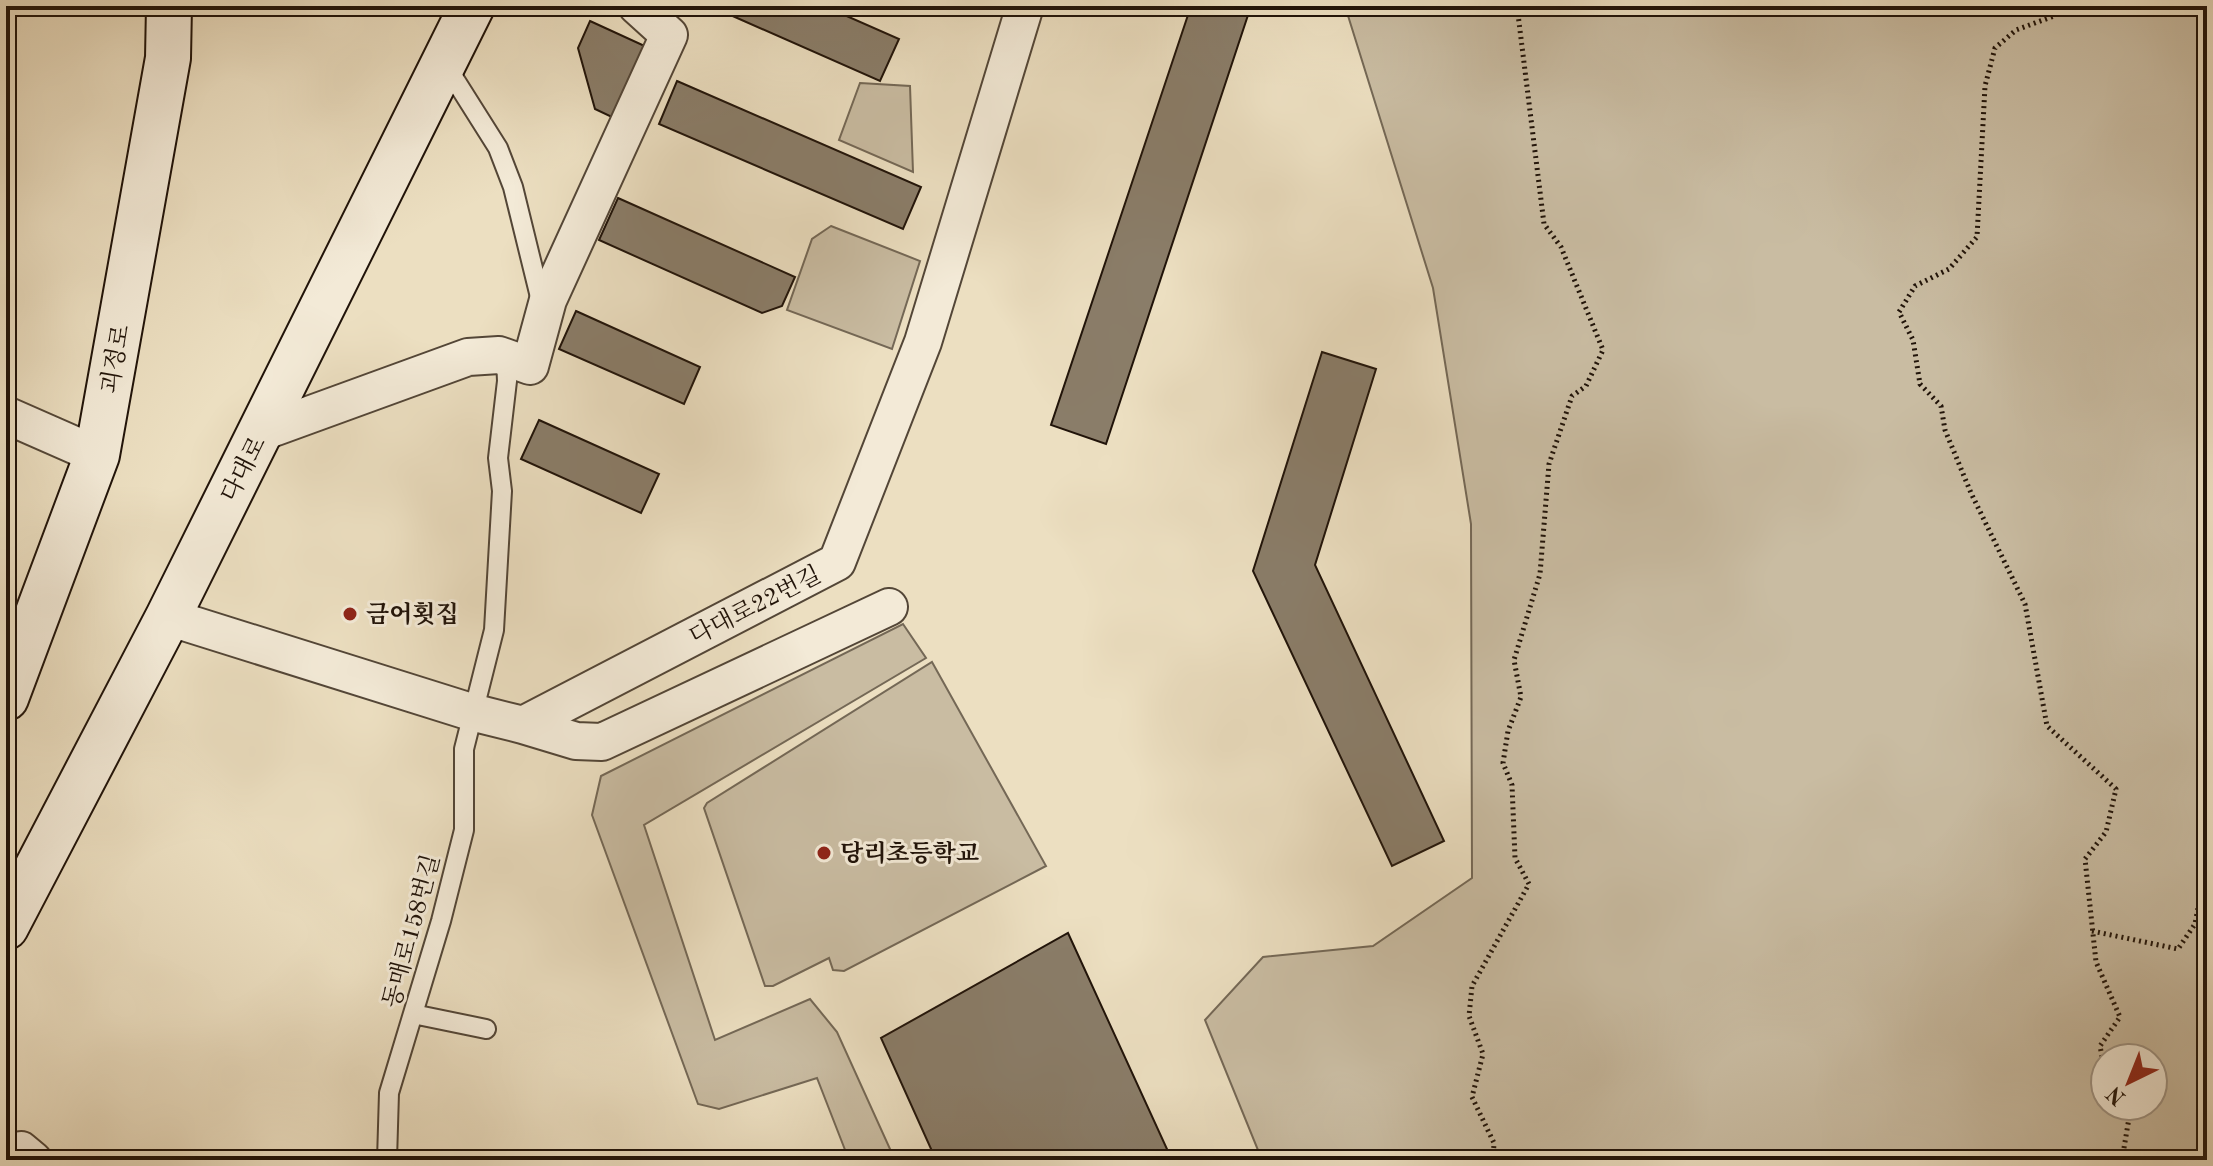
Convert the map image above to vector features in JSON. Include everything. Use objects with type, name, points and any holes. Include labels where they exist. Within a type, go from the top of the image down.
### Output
[{"type":"main road","name":"괴정로","points":[[6,698],[97,455],[168,58],[169,6]]},
{"type":"main road","name":"다대로","points":[[6,927],[262,432],[472,6]]},
{"type":"street","points":[[262,432],[468,357],[506,358],[530,366],[544,315],[669,35],[637,6]]},
{"type":"street","name":"다대로22번길","points":[[523,725],[837,562],[923,342],[972,172],[1025,6]]},
{"type":"street","points":[[6,415],[97,455]]},
{"type":"street","points":[[168,617],[471,712],[576,741],[602,742],[889,607]]},
{"type":"street","points":[[6,1152],[21,1150],[33,1160]]},
{"type":"lane","points":[[444,63],[498,148],[513,187],[544,315]]},
{"type":"lane","name":"동매로158번길","points":[[387,1160],[389,1093],[464,830],[464,749],[494,630],[502,491],[498,458],[507,381],[506,358]]},
{"type":"lane","points":[[413,1014],[486,1029]]},
{"type":"path","points":[[1493,1160],[1494,1143],[1472,1097],[1483,1054],[1469,1016],[1472,986],[1529,884],[1515,858],[1512,785],[1503,763],[1508,731],[1521,697],[1514,660],[1540,574],[1549,464],[1572,396],[1586,386],[1603,350],[1561,247],[1544,224],[1517,6]]},
{"type":"path","points":[[2051,6],[2054,16],[2016,30],[1995,48],[1985,86],[1977,237],[1949,269],[1915,286],[1899,312],[1913,340],[1920,384],[1941,406],[1945,430],[1971,493],[2025,604],[2047,726],[2116,789],[2106,832],[2085,859],[2096,962],[2120,1017],[2103,1042]]},
{"type":"path","points":[[2092,931],[2178,949],[2195,924],[2203,881],[2204,815],[2207,811]]},
{"type":"path","points":[[2122,1160],[2128,1122]]},
{"type":"shaded area","points":[[1345,6],[2207,6],[2207,1160],[1262,1160],[1205,1020],[1263,957],[1373,946],[1472,878],[1471,524],[1433,288]]},
{"type":"shaded area","points":[[860,83],[910,86],[913,172],[839,140]]},
{"type":"shaded area","points":[[831,226],[920,261],[892,349],[787,310],[812,239]]},
{"type":"shaded area","points":[[903,624],[926,658],[644,825],[715,1040],[810,999],[837,1032],[895,1160],[849,1160],[817,1078],[719,1109],[698,1104],[592,815],[601,776]]},
{"type":"shaded area","points":[[932,662],[1046,866],[844,971],[833,970],[829,958],[773,986],[765,986],[704,808],[707,803]]},
{"type":"building","points":[[710,6],[824,6],[899,39],[880,81]]},
{"type":"building","points":[[1191,6],[1251,6],[1106,444],[1051,425]]},
{"type":"building","points":[[590,21],[649,48],[616,119],[595,109],[578,48]]},
{"type":"building","points":[[677,81],[921,187],[903,229],[659,124]]},
{"type":"building","points":[[618,198],[795,277],[782,306],[762,313],[599,240]]},
{"type":"building","points":[[576,311],[700,367],[684,404],[559,349]]},
{"type":"building","points":[[1322,352],[1376,369],[1315,565],[1444,841],[1392,866],[1253,571]]},
{"type":"building","points":[[539,420],[659,474],[641,513],[521,459]]},
{"type":"building","points":[[1068,933],[1172,1160],[936,1160],[881,1038]]},
{"type":"place","name":"금어횟집","points":[[350,614]]},
{"type":"place","name":"당리초등학교","points":[[824,853]]}]
